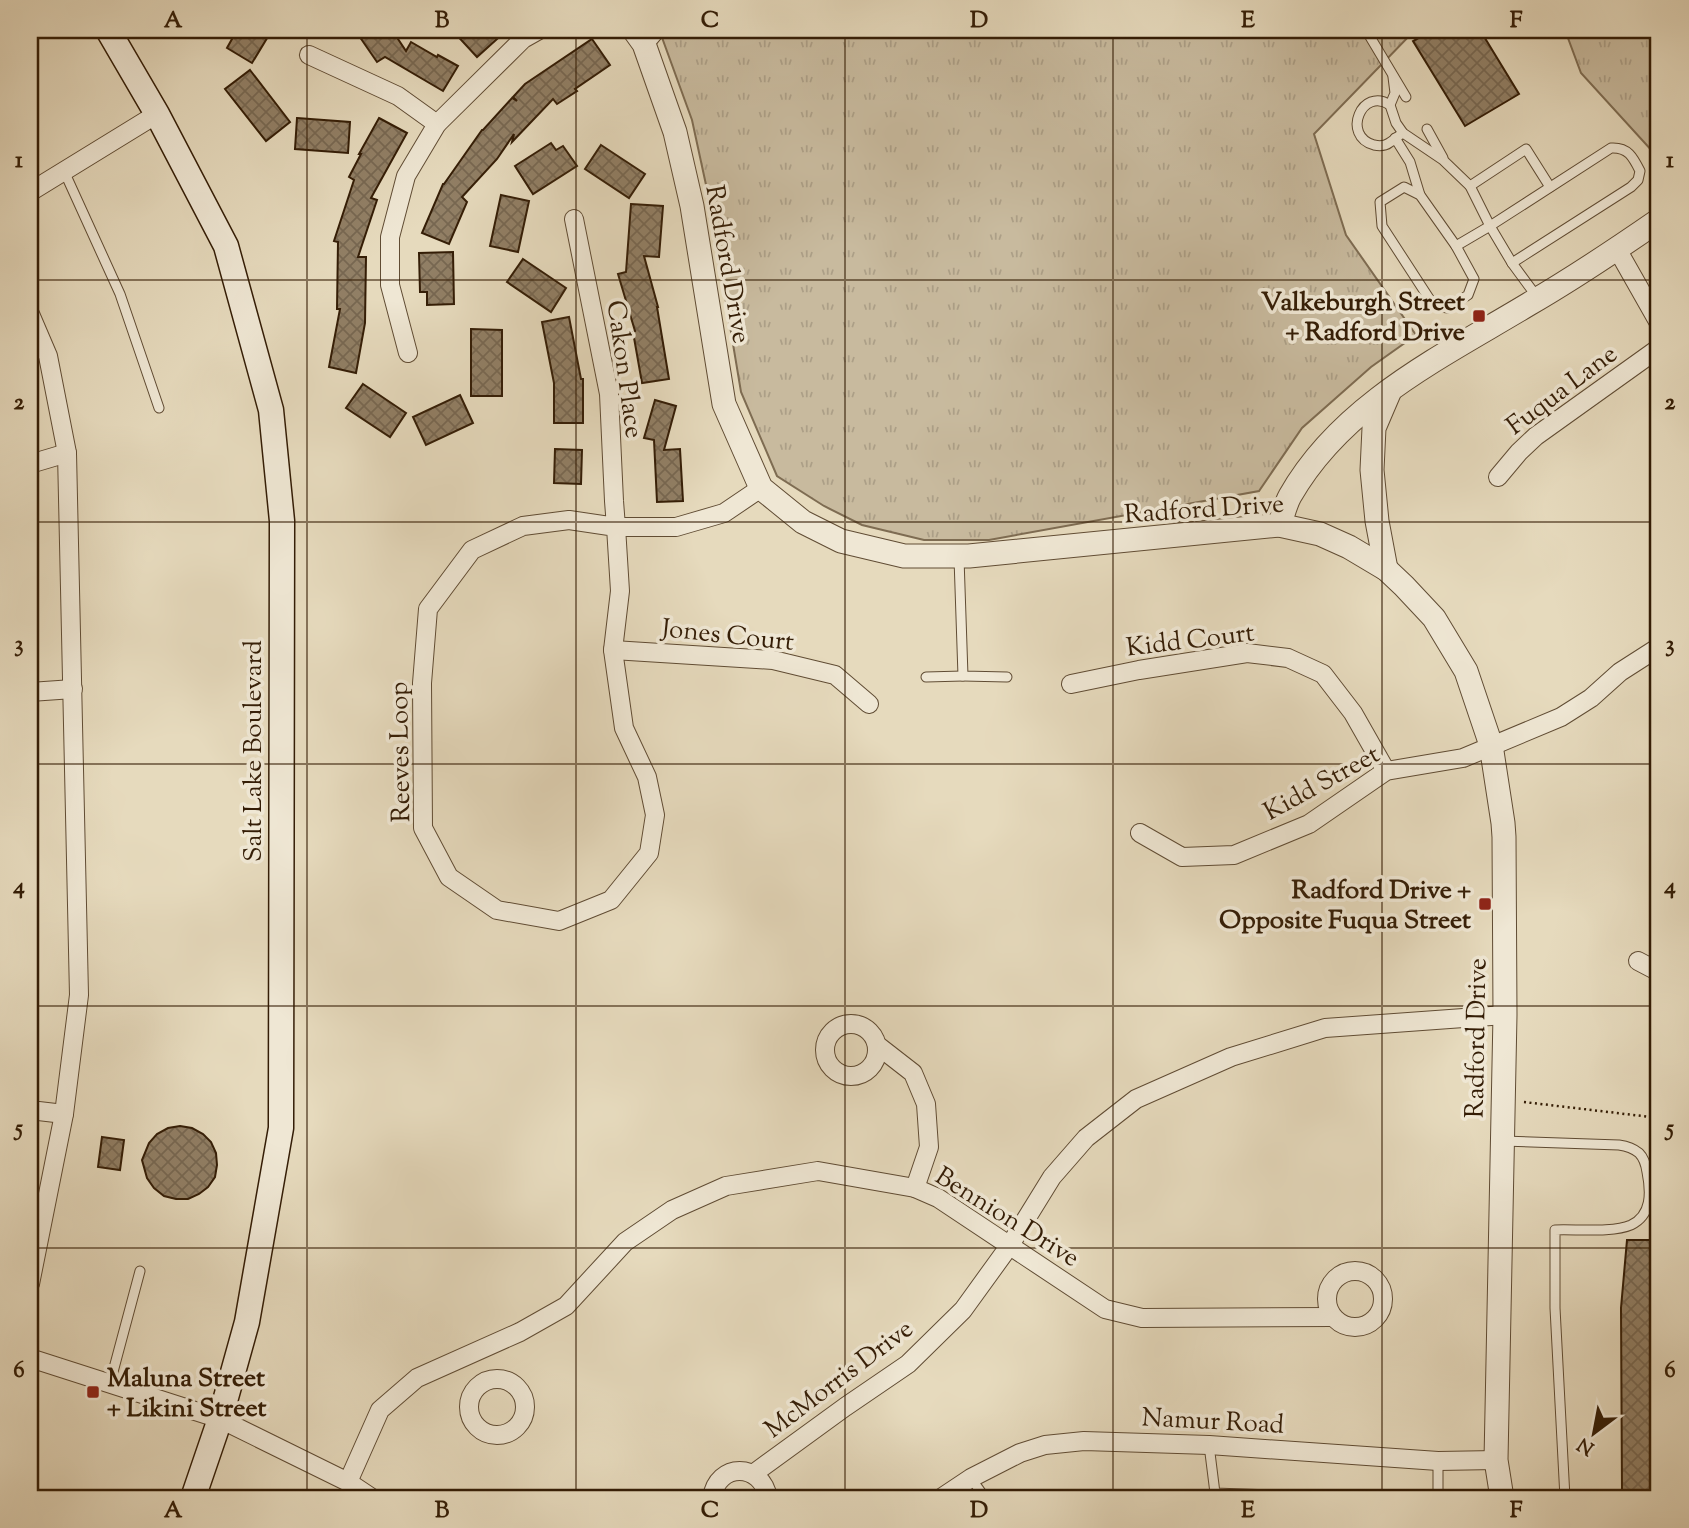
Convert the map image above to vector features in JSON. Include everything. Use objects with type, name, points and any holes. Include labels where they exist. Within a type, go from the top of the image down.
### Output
[{"type":"main road","name":"Salt Lake Boulevard","points":[[108,30],[157,114],[226,246],[271,410],[282,521],[281,1128],[247,1322],[220,1419],[193,1498]]},
{"type":"street","points":[[408,352],[390,285],[390,237],[406,176],[437,124],[523,39],[539,30]]},
{"type":"street","name":"Radford Drive","points":[[644,34],[675,132],[692,206],[724,404],[761,488],[803,522],[841,541],[904,556],[959,556],[1279,525],[1320,534],[1349,547],[1386,569],[1405,586],[1434,618],[1466,671],[1491,745],[1503,823],[1505,1015],[1496,1460],[1502,1498]]},
{"type":"street","points":[[309,55],[398,96],[437,124]]},
{"type":"street","points":[[30,192],[157,114]]},
{"type":"street","name":"Cakon Place","points":[[574,219],[608,394],[616,527]]},
{"type":"street","points":[[1279,525],[1290,497],[1320,452],[1390,390],[1424,366],[1538,299],[1659,220]]},
{"type":"street","points":[[1617,249],[1659,323]]},
{"type":"street","points":[[30,314],[48,356],[67,453],[79,995],[64,1114],[30,1284]]},
{"type":"street","name":"Fuqua Lane","points":[[1498,477],[1536,436],[1659,348]]},
{"type":"street","points":[[1386,569],[1377,521],[1372,470],[1374,428],[1390,390]]},
{"type":"street","points":[[30,464],[67,453]]},
{"type":"street","name":"Reeves Loop","points":[[616,527],[620,591],[613,650],[624,728],[647,777],[655,815],[649,853],[611,900],[559,921],[497,910],[449,877],[423,828],[422,683],[428,609],[472,550],[523,526],[569,520],[616,527],[676,527],[724,513],[761,488]]},
{"type":"street","name":"Kidd Street","points":[[1140,833],[1182,857],[1234,855],[1309,824],[1386,771],[1463,758],[1561,716],[1591,698],[1620,672],[1659,647]]},
{"type":"street","name":"Jones Court","points":[[613,650],[773,660],[835,675],[869,704]]},
{"type":"street","name":"Kidd Court","points":[[1071,684],[1247,653],[1289,658],[1323,674],[1353,713],[1386,771]]},
{"type":"street","points":[[30,692],[73,689]]},
{"type":"street","points":[[1637,961],[1659,972]]},
{"type":"street","name":"McMorris Drive","points":[[753,1474],[908,1364],[963,1310],[1010,1245],[1052,1177],[1086,1138],[1136,1099],[1231,1057],[1325,1028],[1505,1015]]},
{"type":"street","points":[[877,1045],[913,1073],[926,1104],[929,1147],[915,1188]]},
{"type":"street","points":[[30,1110],[64,1114]]},
{"type":"street","name":"Bennion Drive","points":[[348,1482],[380,1410],[417,1378],[520,1332],[566,1306],[625,1242],[673,1210],[726,1186],[818,1171],[915,1188],[939,1198],[1105,1309],[1142,1318],[1332,1317]]},
{"type":"street","points":[[471,1353],[484,1381]]},
{"type":"street","points":[[30,1358],[220,1419],[348,1482],[372,1498]]},
{"type":"street","name":"Namur Road","points":[[941,1498],[971,1478],[1020,1453],[1045,1445],[1084,1441],[1209,1445],[1438,1461],[1496,1460]]},
{"type":"street","points":[[712,1498],[719,1479],[736,1471],[745,1471],[761,1480],[768,1498]]},
{"type":"lane","points":[[1366,30],[1406,97]]},
{"type":"lane","points":[[1393,77],[1395,93],[1390,105],[1420,195],[1474,279],[1468,295],[1448,308],[1434,306],[1382,226],[1380,202],[1404,187],[1420,195]]},
{"type":"lane","points":[[1390,105],[1377,101],[1363,107],[1359,112],[1357,126],[1363,139],[1376,145],[1383,145],[1399,136]]},
{"type":"lane","points":[[1427,129],[1443,160]]},
{"type":"lane","points":[[1399,136],[1443,160],[1470,186],[1490,226],[1538,299]]},
{"type":"lane","points":[[1455,246],[1611,148],[1620,147],[1633,157],[1640,171],[1638,180],[1632,187],[1512,262]]},
{"type":"lane","points":[[1470,186],[1526,149],[1550,187]]},
{"type":"lane","points":[[64,171],[120,294],[159,408]]},
{"type":"lane","points":[[959,556],[963,676]]},
{"type":"lane","points":[[926,677],[1007,677]]},
{"type":"lane","points":[[1502,1141],[1619,1145],[1635,1150],[1644,1160],[1650,1189],[1647,1208],[1628,1226],[1555,1230],[1555,1308],[1565,1498]]},
{"type":"lane","points":[[110,1383],[140,1271]]},
{"type":"lane","points":[[1209,1445],[1215,1493],[1274,1495],[1278,1498]]},
{"type":"lane","points":[[1438,1461],[1438,1498]]},
{"type":"lane","points":[[971,1478],[985,1498]]},
{"type":"path","points":[[1504,1100],[1659,1118]]},
{"type":"green space","points":[[1415,30],[1314,134],[1346,235],[1416,335],[1371,367],[1302,428],[1259,491],[989,540],[924,540],[862,525],[824,506],[777,476],[741,392],[708,194],[692,120],[660,32]]},
{"type":"green space","points":[[1565,30],[1659,30],[1659,156],[1581,73]]},
{"type":"building","points":[[237,30],[272,30],[252,63],[227,48]]},
{"type":"building","points":[[355,30],[392,30],[406,51],[411,42],[458,66],[443,91],[385,57],[377,62]]},
{"type":"building","points":[[452,30],[507,30],[477,57]]},
{"type":"building","points":[[1433,30],[1480,30],[1519,94],[1465,126],[1413,41]]},
{"type":"building","points":[[592,39],[610,65],[557,104],[553,99],[512,142],[514,134],[497,159],[462,197],[467,202],[449,244],[422,233],[443,184],[482,130],[512,98],[517,101],[513,97],[525,84]]},
{"type":"building","points":[[250,70],[290,122],[266,141],[225,89]]},
{"type":"building","points":[[297,118],[350,122],[348,153],[295,149]]},
{"type":"building","points":[[379,118],[407,133],[371,198],[377,200],[358,257],[366,257],[365,323],[356,373],[329,367],[340,309],[337,309],[338,242],[334,241],[354,180],[349,177]]},
{"type":"building","points":[[551,143],[556,150],[563,146],[577,166],[533,194],[515,166]]},
{"type":"building","points":[[601,145],[645,174],[629,198],[585,169]]},
{"type":"building","points":[[501,195],[529,201],[518,252],[490,246]]},
{"type":"building","points":[[631,204],[663,206],[659,257],[644,256],[658,307],[669,379],[642,383],[633,332],[635,331],[618,274],[626,272]]},
{"type":"building","points":[[453,252],[454,304],[427,305],[427,292],[420,292],[419,253]]},
{"type":"building","points":[[523,259],[566,288],[551,312],[507,282]]},
{"type":"building","points":[[569,317],[583,379],[583,423],[554,423],[554,383],[542,322]]},
{"type":"building","points":[[471,329],[502,330],[502,396],[471,396]]},
{"type":"building","points":[[363,384],[406,413],[390,437],[346,408]]},
{"type":"building","points":[[460,395],[473,423],[426,445],[413,417]]},
{"type":"building","points":[[655,400],[676,406],[664,450],[680,449],[683,501],[657,502],[654,440],[644,438]]},
{"type":"building","points":[[555,449],[582,450],[581,484],[554,483]]},
{"type":"building","points":[[180,1126],[203,1134],[216,1153],[215,1177],[208,1187],[188,1199],[164,1196],[154,1188],[147,1178],[142,1160],[149,1143],[157,1134]]},
{"type":"building","points":[[102,1137],[124,1140],[120,1170],[98,1167]]},
{"type":"building","points":[[1627,1240],[1659,1240],[1659,1498],[1623,1498],[1622,1492],[1621,1308]]},
{"type":"place","name":"Valkeburgh Street + Radford Drive","points":[[1479,316]]},
{"type":"place","name":"Radford Drive + Opposite Fuqua Street","points":[[1485,904]]},
{"type":"place","name":"Maluna Street + Likini Street","points":[[93,1392]]}]
